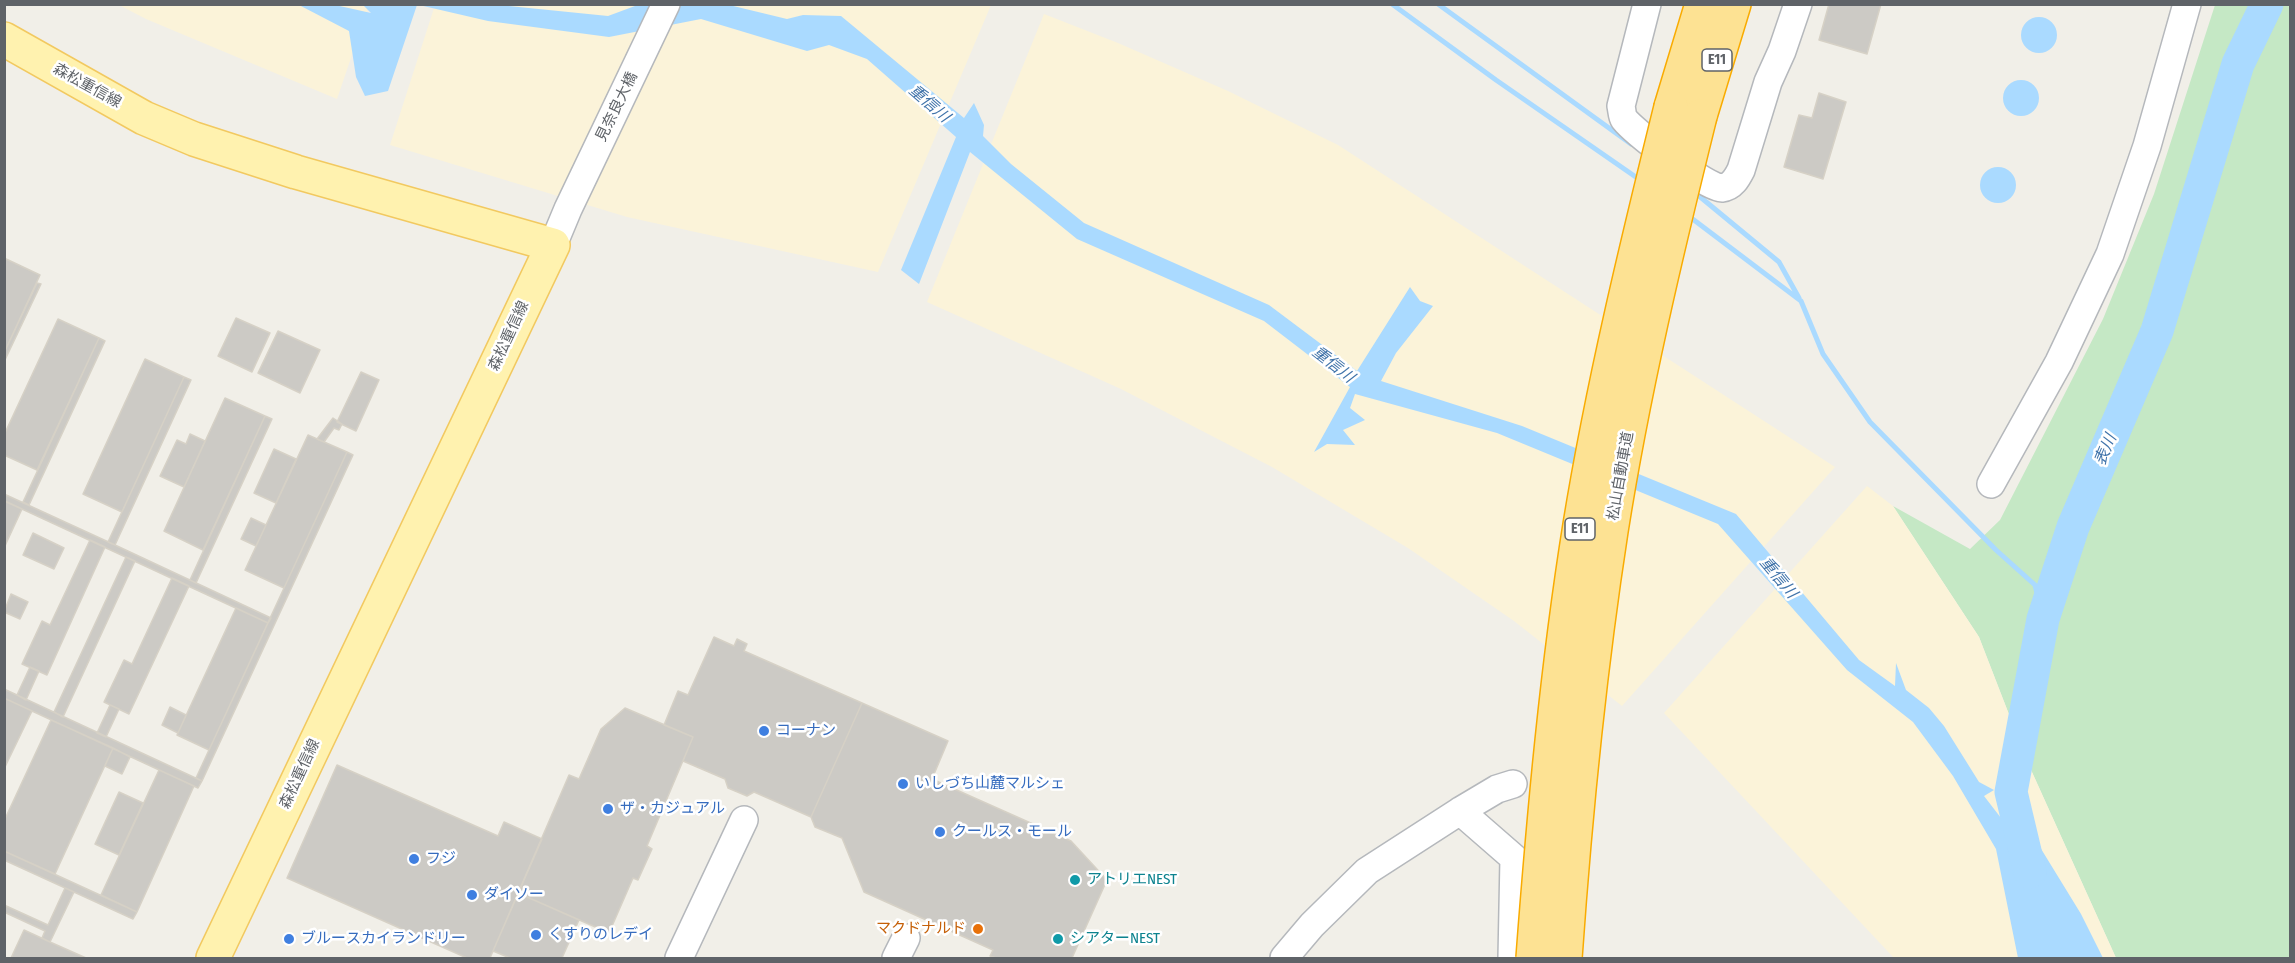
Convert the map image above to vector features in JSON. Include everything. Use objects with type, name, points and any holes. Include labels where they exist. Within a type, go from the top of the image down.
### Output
[{"type":"highway","name":"松山自動車道","points":[[1565,958],[1574,821],[1589,688],[1611,530],[1643,359],[1702,4]]},
{"type":"highway","name":"松山自動車道","points":[[1533,958],[1558,683],[1580,524],[1613,353],[1685,111],[1734,4]]},
{"type":"main road","name":"森松重信線","points":[[4,39],[135,113],[194,139],[296,172],[553,245],[213,958]]},
{"type":"street","name":"見奈良大橋","points":[[553,245],[568,208],[666,4]]},
{"type":"street","points":[[1647,4],[1621,106],[1623,118],[1647,140],[1702,181],[1715,188],[1725,188],[1735,181],[1741,170],[1768,82],[1782,51],[1798,4]]},
{"type":"street","points":[[1991,484],[2059,362],[2110,254],[2147,146],[2187,4]]},
{"type":"street","points":[[1284,958],[1312,926],[1367,871],[1460,811],[1497,789],[1513,784]]},
{"type":"street","points":[[1460,811],[1514,858],[1512,958]]},
{"type":"street","points":[[679,958],[744,820]]},
{"type":"green space","points":[[2215,5],[2290,5],[2290,958],[2116,958],[2027,761],[1979,637],[1893,506],[1970,549],[2000,520],[2103,319],[2154,194]]},
{"type":"sand","points":[[119,5],[369,5],[337,99],[146,19]]},
{"type":"sand","points":[[435,5],[991,5],[878,272],[627,217],[390,145]]},
{"type":"sand","points":[[1044,14],[1118,43],[1228,91],[1338,145],[1835,467],[1622,706],[1514,621],[1408,548],[1272,467],[1121,389],[927,302]]},
{"type":"sand","points":[[1867,486],[1893,506],[1979,637],[2027,761],[2116,958],[1894,958],[1664,713]]},
{"type":"water","name":"重信川","points":[[725,4],[787,19],[803,15],[841,16],[964,118],[974,103],[984,125],[983,136],[1011,164],[1084,223],[1269,305],[1357,371],[1410,287],[1420,301],[1433,306],[1396,353],[1381,381],[1522,426],[1736,514],[1859,660],[1895,686],[1896,663],[1906,690],[1929,708],[1944,726],[1979,782],[1994,790],[1984,796],[2001,818],[2035,839],[2081,914],[2103,958],[2018,958],[1996,849],[1953,776],[1913,722],[1847,670],[1718,524],[1497,433],[1355,394],[1350,408],[1365,420],[1343,430],[1355,445],[1327,444],[1314,452],[1350,387],[1264,321],[1077,239],[970,152],[919,284],[901,270],[956,137],[867,59],[829,45],[807,51],[701,19],[609,37],[488,21],[419,5],[499,5],[608,16],[635,6]]},
{"type":"water","points":[[299,5],[335,5],[371,13],[363,5],[417,5],[388,91],[365,96],[356,77],[349,31]]},
{"type":"water","points":[[2039,17],[2052,22],[2057,35],[2052,48],[2039,53],[2026,48],[2021,35],[2026,22]]},
{"type":"water","points":[[2021,80],[2034,85],[2039,98],[2034,111],[2021,116],[2008,111],[2003,98],[2008,85]]},
{"type":"water","points":[[1998,167],[2011,172],[2016,185],[2011,198],[1998,203],[1985,198],[1980,185],[1985,172]]},
{"type":"building","points":[[1829,4],[1881,4],[1867,54],[1819,40]]},
{"type":"building","points":[[1819,93],[1846,102],[1823,179],[1784,167],[1799,115],[1812,118]]},
{"type":"building","points":[[4,258],[40,275],[4,353]]},
{"type":"building","points":[[37,283],[41,284],[4,362],[4,353]]},
{"type":"building","points":[[236,318],[270,333],[252,372],[218,356]]},
{"type":"building","points":[[58,319],[99,338],[37,470],[4,455],[4,435]]},
{"type":"building","points":[[278,331],[320,350],[300,393],[258,373]]},
{"type":"building","points":[[99,338],[105,341],[29,505],[23,502]]},
{"type":"building","points":[[145,359],[184,377],[122,512],[83,494]]},
{"type":"building","points":[[361,372],[379,380],[356,431],[337,422]]},
{"type":"building","points":[[184,377],[191,380],[115,545],[108,542]]},
{"type":"building","points":[[225,398],[265,416],[203,550],[164,531]]},
{"type":"building","points":[[265,416],[272,419],[196,583],[190,580]]},
{"type":"building","points":[[333,418],[342,424],[339,430],[334,428],[324,442],[317,439]]},
{"type":"building","points":[[190,434],[205,441],[184,487],[160,476],[177,440],[186,444]]},
{"type":"building","points":[[308,435],[347,452],[284,588],[245,570]]},
{"type":"building","points":[[274,449],[296,459],[276,503],[254,493]]},
{"type":"building","points":[[347,452],[353,455],[202,781],[196,778]]},
{"type":"building","points":[[4,494],[271,618],[268,623],[4,501]]},
{"type":"building","points":[[5,501],[22,509],[4,548],[4,503]]},
{"type":"building","points":[[251,518],[266,525],[256,546],[241,539]]},
{"type":"building","points":[[33,533],[64,548],[54,569],[23,555]]},
{"type":"building","points":[[90,540],[105,547],[47,675],[22,664],[42,621],[50,625]]},
{"type":"building","points":[[126,557],[135,561],[63,717],[54,712]]},
{"type":"building","points":[[172,578],[189,586],[129,714],[104,702],[124,660],[132,664]]},
{"type":"building","points":[[11,594],[28,602],[20,619],[4,612]]},
{"type":"building","points":[[236,608],[268,623],[209,750],[177,735]]},
{"type":"building","name":"コーナン","points":[[714,637],[734,646],[737,639],[747,644],[744,651],[862,703],[811,817],[754,792],[747,796],[728,788],[725,779],[683,761],[693,737],[664,725],[678,691],[688,695]]},
{"type":"building","points":[[30,667],[39,671],[26,700],[17,695]]},
{"type":"building","points":[[4,689],[202,781],[198,788],[4,698]]},
{"type":"building","points":[[4,698],[32,711],[4,769]]},
{"type":"building","name":"クールス・モール","points":[[862,703],[948,741],[932,779],[1071,841],[1107,880],[1072,958],[996,958],[990,956],[993,950],[864,892],[842,838],[815,827],[811,817]]},
{"type":"building","points":[[110,705],[119,709],[106,737],[97,733]]},
{"type":"building","points":[[170,707],[186,715],[178,733],[162,725]]},
{"type":"building","name":"ザ・カジュアル","points":[[625,708],[693,737],[647,846],[652,849],[638,880],[633,878],[609,933],[518,893],[569,775],[579,779],[601,729]]},
{"type":"building","points":[[51,720],[113,748],[55,874],[4,851],[4,821]]},
{"type":"building","points":[[113,748],[130,757],[122,774],[105,766]]},
{"type":"building","name":"フジ","points":[[337,765],[498,836],[504,822],[542,839],[490,958],[467,958],[287,878]]},
{"type":"building","points":[[159,770],[194,786],[137,912],[101,895]]},
{"type":"building","points":[[119,792],[143,803],[119,855],[95,844]]},
{"type":"building","points":[[4,851],[137,912],[133,919],[4,860]]},
{"type":"building","points":[[65,888],[74,892],[50,942],[42,938],[45,931],[4,912],[4,905],[48,925]]},
{"type":"building","name":"くすりのレデイ","points":[[518,893],[579,920],[562,958],[510,958],[493,951]]},
{"type":"building","points":[[24,930],[50,942],[86,958],[11,958]]},
{"type":"waterway","points":[[1392,4],[1496,80],[1643,182]]},
{"type":"waterway","points":[[1438,4],[1631,144]]},
{"type":"waterway","name":"表川","points":[[2030,872],[2011,792],[2043,619],[2073,527],[2157,331],[2238,64],[2267,4]]},
{"type":"waterway","points":[[1693,191],[1779,262],[1799,298]]},
{"type":"waterway","points":[[1686,214],[1801,301],[1823,354],[1870,422],[1996,550],[2035,585],[2043,619]]},
{"type":"place","name":"コーナン","points":[[764,731]]},
{"type":"place","name":"いしづち山麓マルシェ","points":[[903,784]]},
{"type":"place","name":"ザ・カジュアル","points":[[608,809]]},
{"type":"place","name":"クールス・モール","points":[[940,832]]},
{"type":"place","name":"フジ","points":[[414,859]]},
{"type":"place","name":"アトリエNEST","points":[[1075,880]]},
{"type":"place","name":"ダイソー","points":[[472,895]]},
{"type":"place","name":"マクドナルド","points":[[978,929]]},
{"type":"place","name":"くすりのレデイ","points":[[536,935]]},
{"type":"place","name":"ブルースカイランドリー","points":[[289,939]]},
{"type":"place","name":"シアターNEST","points":[[1058,939]]}]
